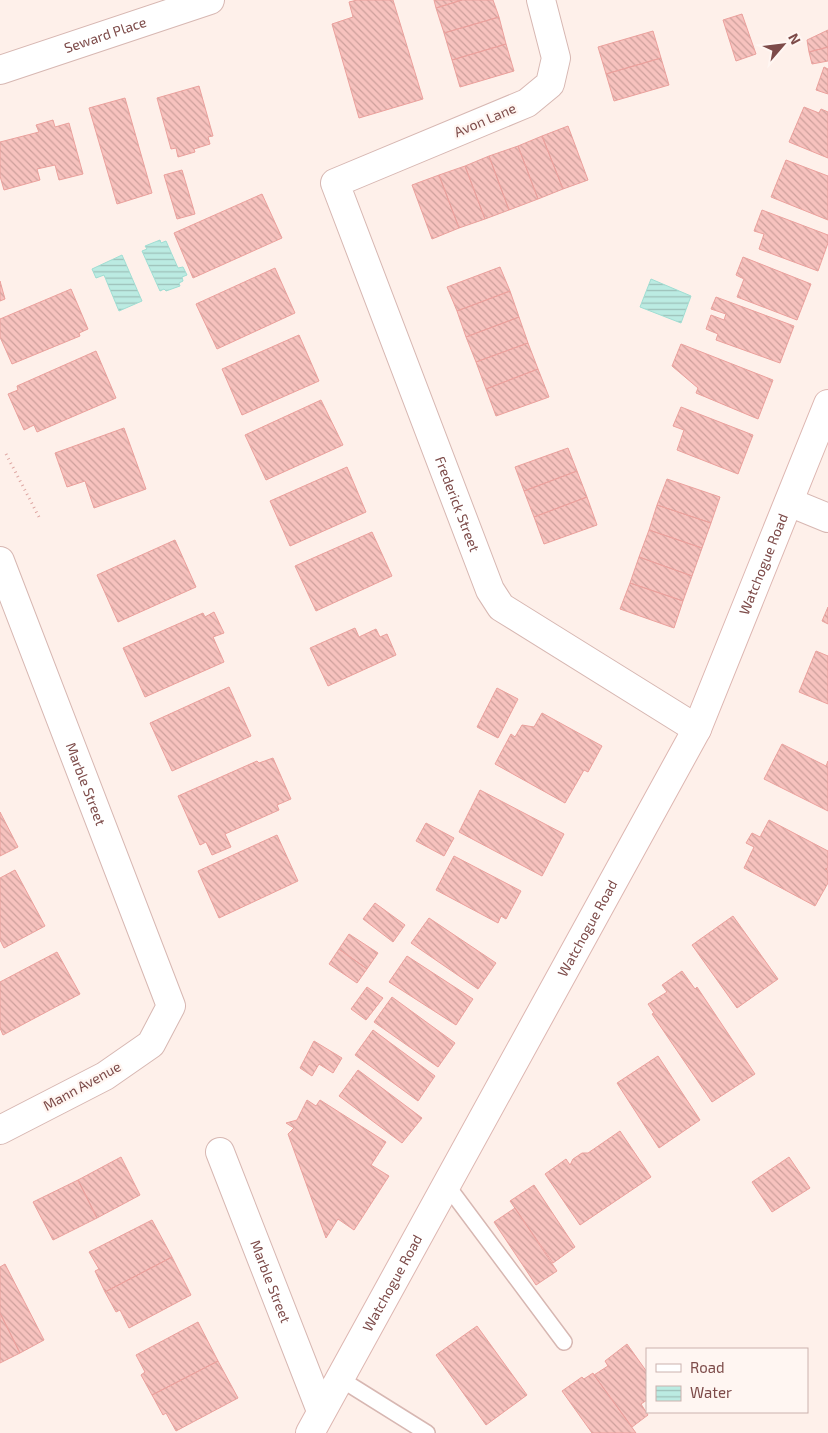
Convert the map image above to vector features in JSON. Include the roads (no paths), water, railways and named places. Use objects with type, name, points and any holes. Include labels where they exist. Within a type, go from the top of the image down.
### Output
[{"type":"street","name":"Seward Place","points":[[0,70],[210,0]]},
{"type":"street","name":"Avon Lane","points":[[335,183],[527,103],[550,84],[556,58],[541,0]]},
{"type":"street","name":"Frederick Street","points":[[335,183],[490,590],[501,607],[697,729]]},
{"type":"street","name":"Watchogue Road","points":[[316,1422],[697,729],[828,404]]},
{"type":"street","points":[[789,502],[828,518]]},
{"type":"street","name":"Marble Street","points":[[0,561],[9,613],[171,1006]]},
{"type":"street","name":"Mann Avenue","points":[[0,1130],[105,1076],[151,1044],[171,1006]]},
{"type":"street","name":"Marble Street","points":[[220,1152],[316,1422]]},
{"type":"lane","points":[[446,1184],[564,1342]]},
{"type":"lane","points":[[339,1378],[427,1433]]},
{"type":"water","points":[[160,240],[161,243],[166,241],[178,268],[183,267],[187,275],[182,277],[183,281],[179,283],[180,286],[166,291],[164,289],[160,291],[142,251],[147,249],[145,246]]},
{"type":"water","points":[[122,255],[142,301],[119,311],[104,275],[96,278],[92,269]]},
{"type":"water","points":[[651,279],[691,296],[681,323],[640,307]]}]
